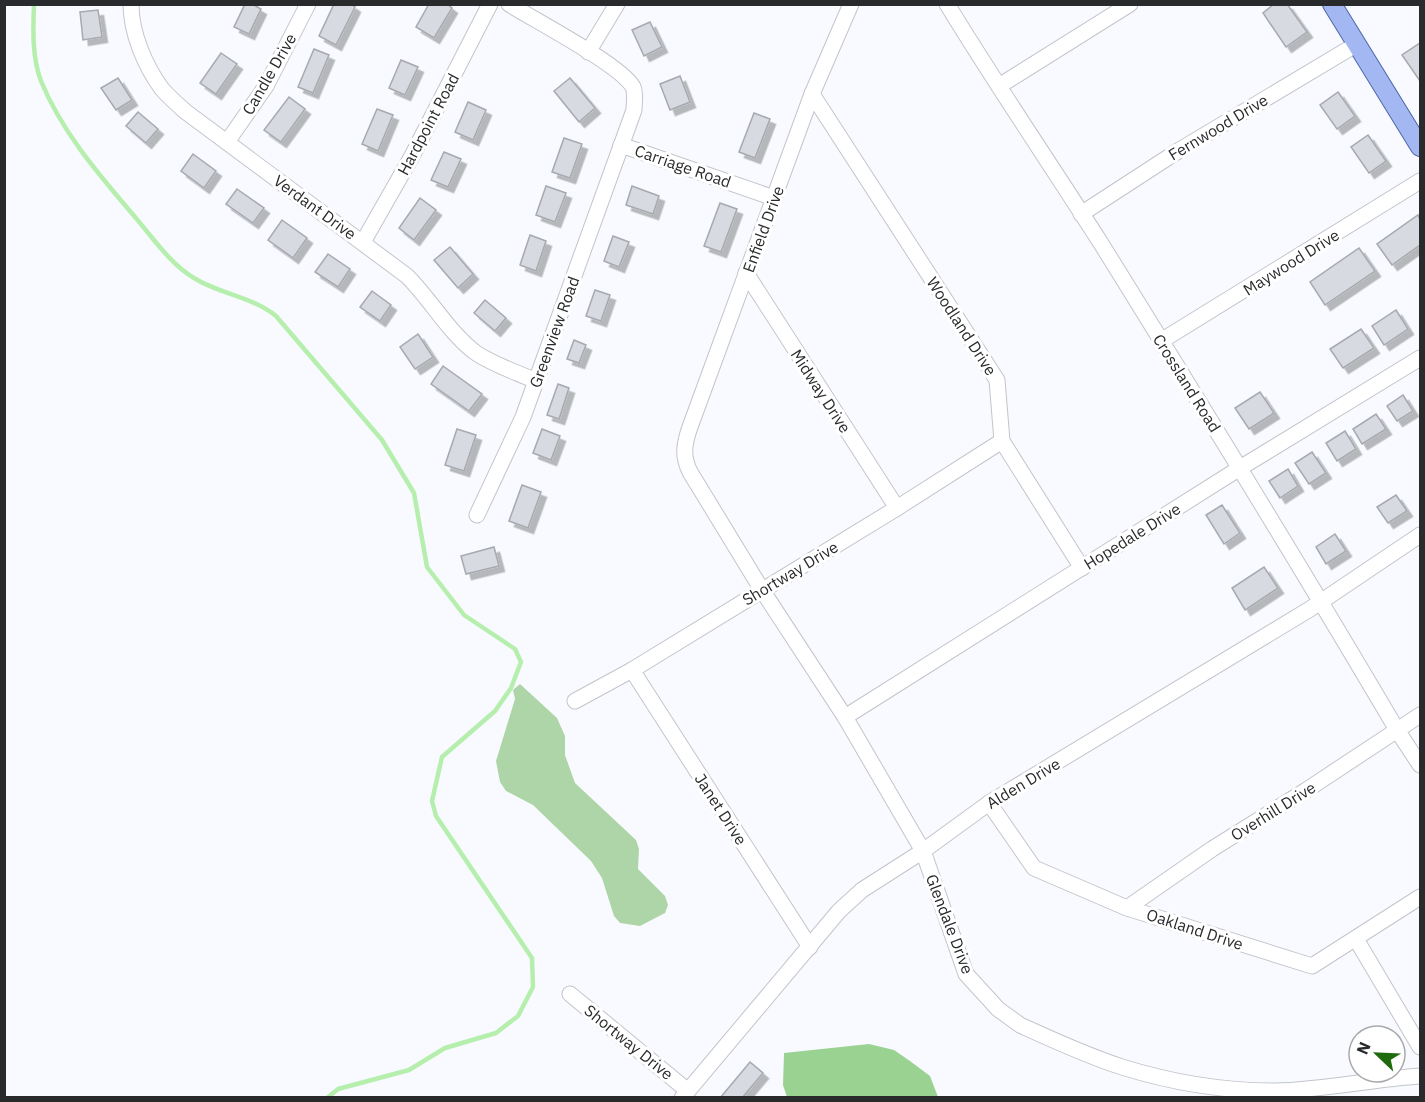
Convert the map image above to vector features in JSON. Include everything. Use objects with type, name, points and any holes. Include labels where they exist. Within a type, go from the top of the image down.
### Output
[{"type":"main road","points":[[1332,4],[1420,147]]},
{"type":"street","name":"Verdant Drive","points":[[131,4],[134,27],[142,53],[164,91],[186,112],[407,276],[424,293],[452,331],[476,352],[493,363],[536,381]]},
{"type":"street","name":"Candle Drive","points":[[227,142],[266,86],[308,4]]},
{"type":"street","name":"Hardpoint Road","points":[[363,242],[412,156],[490,4]]},
{"type":"street","name":"Carriage Road","points":[[509,4],[616,70],[632,87],[634,110],[621,145],[774,198]]},
{"type":"street","points":[[588,52],[617,4]]},
{"type":"street","name":"Enfield Drive","points":[[684,456],[687,434],[812,94],[851,4]]},
{"type":"street","name":"Crossland Road","points":[[947,4],[1240,468],[1420,765]]},
{"type":"street","points":[[999,87],[1130,4]]},
{"type":"street","name":"Fernwood Drive","points":[[1081,214],[1178,151],[1357,44]]},
{"type":"street","name":"Woodland Drive","points":[[812,94],[997,380],[1002,441],[1082,568]]},
{"type":"street","name":"Greenview Road","points":[[477,515],[523,417],[621,145]]},
{"type":"street","name":"Maywood Drive","points":[[1161,341],[1420,181]]},
{"type":"street","name":"Midway Drive","points":[[746,273],[897,508]]},
{"type":"street","name":"Hopedale Drive","points":[[845,717],[1240,468],[1420,358]]},
{"type":"street","name":"Shortway Drive","points":[[575,701],[632,670],[1002,441]]},
{"type":"street","name":"Glendale Drive","points":[[684,456],[690,472],[762,590],[845,717],[923,851],[966,974],[998,1009],[1020,1025],[1120,1066],[1150,1075],[1229,1088],[1278,1091],[1420,1076]]},
{"type":"street","name":"Alden Drive","points":[[685,1094],[839,911],[862,890],[923,851],[988,803],[1321,601],[1420,535]]},
{"type":"street","name":"Janet Drive","points":[[632,670],[810,948]]},
{"type":"street","name":"Overhill Drive","points":[[1127,908],[1212,849],[1305,792],[1420,715]]},
{"type":"street","name":"Oakland Drive","points":[[988,803],[1034,868],[1127,908],[1312,966],[1420,897]]},
{"type":"street","points":[[1356,939],[1420,1047]]},
{"type":"street","name":"Shortway Drive","points":[[570,994],[685,1094]]},
{"type":"green space","points":[[520,684],[557,718],[565,736],[565,755],[575,783],[636,840],[639,849],[638,869],[665,896],[668,905],[665,913],[640,926],[620,923],[614,916],[602,878],[591,861],[533,805],[506,791],[500,782],[496,761],[515,699],[513,690]]},
{"type":"green space","points":[[869,1044],[894,1050],[930,1076],[938,1097],[787,1097],[783,1085],[784,1053]]},
{"type":"building","points":[[245,4],[252,4],[261,9],[249,34],[234,27]]},
{"type":"building","points":[[334,4],[351,4],[355,7],[336,45],[319,36]]},
{"type":"building","points":[[429,4],[447,4],[452,8],[434,38],[416,27]]},
{"type":"building","points":[[1274,4],[1287,4],[1307,32],[1286,47],[1263,13]]},
{"type":"building","points":[[98,10],[102,37],[83,40],[80,12]]},
{"type":"building","points":[[650,22],[662,47],[644,56],[632,30]]},
{"type":"building","points":[[1420,43],[1420,81],[1402,55]]},
{"type":"building","points":[[314,49],[329,55],[313,93],[298,87]]},
{"type":"building","points":[[221,53],[237,64],[216,94],[200,83]]},
{"type":"building","points":[[401,60],[418,67],[405,95],[389,88]]},
{"type":"building","points":[[680,76],[690,102],[670,110],[660,84]]},
{"type":"building","points":[[118,78],[132,100],[116,110],[101,88]]},
{"type":"building","points":[[570,78],[595,108],[579,122],[554,91]]},
{"type":"building","points":[[1338,92],[1355,116],[1337,129],[1320,105]]},
{"type":"building","points":[[289,97],[305,109],[281,142],[264,130]]},
{"type":"building","points":[[468,102],[486,110],[473,140],[455,132]]},
{"type":"building","points":[[377,109],[393,115],[378,151],[362,144]]},
{"type":"building","points":[[138,112],[158,129],[146,143],[126,126]]},
{"type":"building","points":[[754,113],[770,119],[755,158],[739,152]]},
{"type":"building","points":[[1368,135],[1386,161],[1369,173],[1351,147]]},
{"type":"building","points":[[564,138],[582,144],[570,178],[552,172]]},
{"type":"building","points":[[444,152],[461,159],[448,187],[431,180]]},
{"type":"building","points":[[193,154],[216,171],[204,188],[181,171]]},
{"type":"building","points":[[546,186],[566,193],[555,222],[536,215]]},
{"type":"building","points":[[632,186],[659,196],[653,214],[626,205]]},
{"type":"building","points":[[237,189],[264,208],[253,223],[226,204]]},
{"type":"building","points":[[420,198],[436,210],[414,240],[399,228]]},
{"type":"building","points":[[720,203],[737,209],[721,252],[704,246]]},
{"type":"building","points":[[1418,215],[1420,245],[1392,265],[1377,244]]},
{"type":"building","points":[[282,220],[307,238],[293,258],[268,240]]},
{"type":"building","points":[[530,235],[546,241],[536,271],[520,265]]},
{"type":"building","points":[[613,236],[629,242],[619,267],[604,261]]},
{"type":"building","points":[[450,247],[473,274],[458,288],[434,260]]},
{"type":"building","points":[[1359,248],[1375,271],[1325,305],[1310,282]]},
{"type":"building","points":[[328,254],[350,269],[338,287],[315,272]]},
{"type":"building","points":[[595,290],[610,295],[601,321],[586,316]]},
{"type":"building","points":[[372,291],[391,305],[380,321],[360,307]]},
{"type":"building","points":[[485,300],[506,318],[495,331],[474,313]]},
{"type":"building","points":[[1396,310],[1408,329],[1384,345],[1372,326]]},
{"type":"building","points":[[1361,329],[1374,348],[1343,368],[1330,349]]},
{"type":"building","points":[[418,334],[433,357],[415,369],[400,347]]},
{"type":"building","points":[[574,340],[586,345],[579,363],[567,359]]},
{"type":"building","points":[[443,366],[482,394],[469,411],[431,384]]},
{"type":"building","points":[[558,384],[569,388],[559,419],[547,415]]},
{"type":"building","points":[[1260,392],[1274,413],[1249,429],[1235,408]]},
{"type":"building","points":[[1403,395],[1413,411],[1397,421],[1387,406]]},
{"type":"building","points":[[1376,414],[1386,429],[1362,444],[1353,429]]},
{"type":"building","points":[[457,429],[476,435],[464,471],[445,465]]},
{"type":"building","points":[[542,429],[560,436],[551,460],[533,453]]},
{"type":"building","points":[[1345,431],[1356,449],[1337,461],[1326,443]]},
{"type":"building","points":[[1312,452],[1326,473],[1309,484],[1295,463]]},
{"type":"building","points":[[1288,469],[1298,486],[1280,498],[1269,481]]},
{"type":"building","points":[[522,485],[541,492],[528,528],[509,521]]},
{"type":"building","points":[[1396,495],[1407,511],[1388,523],[1377,507]]},
{"type":"building","points":[[1222,505],[1240,533],[1224,544],[1206,515]]},
{"type":"building","points":[[1335,534],[1346,551],[1326,564],[1316,547]]},
{"type":"building","points":[[494,547],[499,566],[466,574],[461,556]]},
{"type":"building","points":[[1264,567],[1278,588],[1245,610],[1232,588]]},
{"type":"building","points":[[750,1062],[763,1073],[742,1098],[720,1098]]},
{"type":"waterway","points":[[34,4],[33,33],[41,81],[61,120],[85,156],[158,245],[186,273],[214,288],[246,299],[276,316],[382,440],[414,493],[427,567],[464,615],[515,649],[521,662],[511,688],[495,711],[442,757],[432,801],[436,816],[532,958],[533,987],[518,1016],[496,1033],[445,1048],[409,1070],[338,1089],[327,1098]]}]
